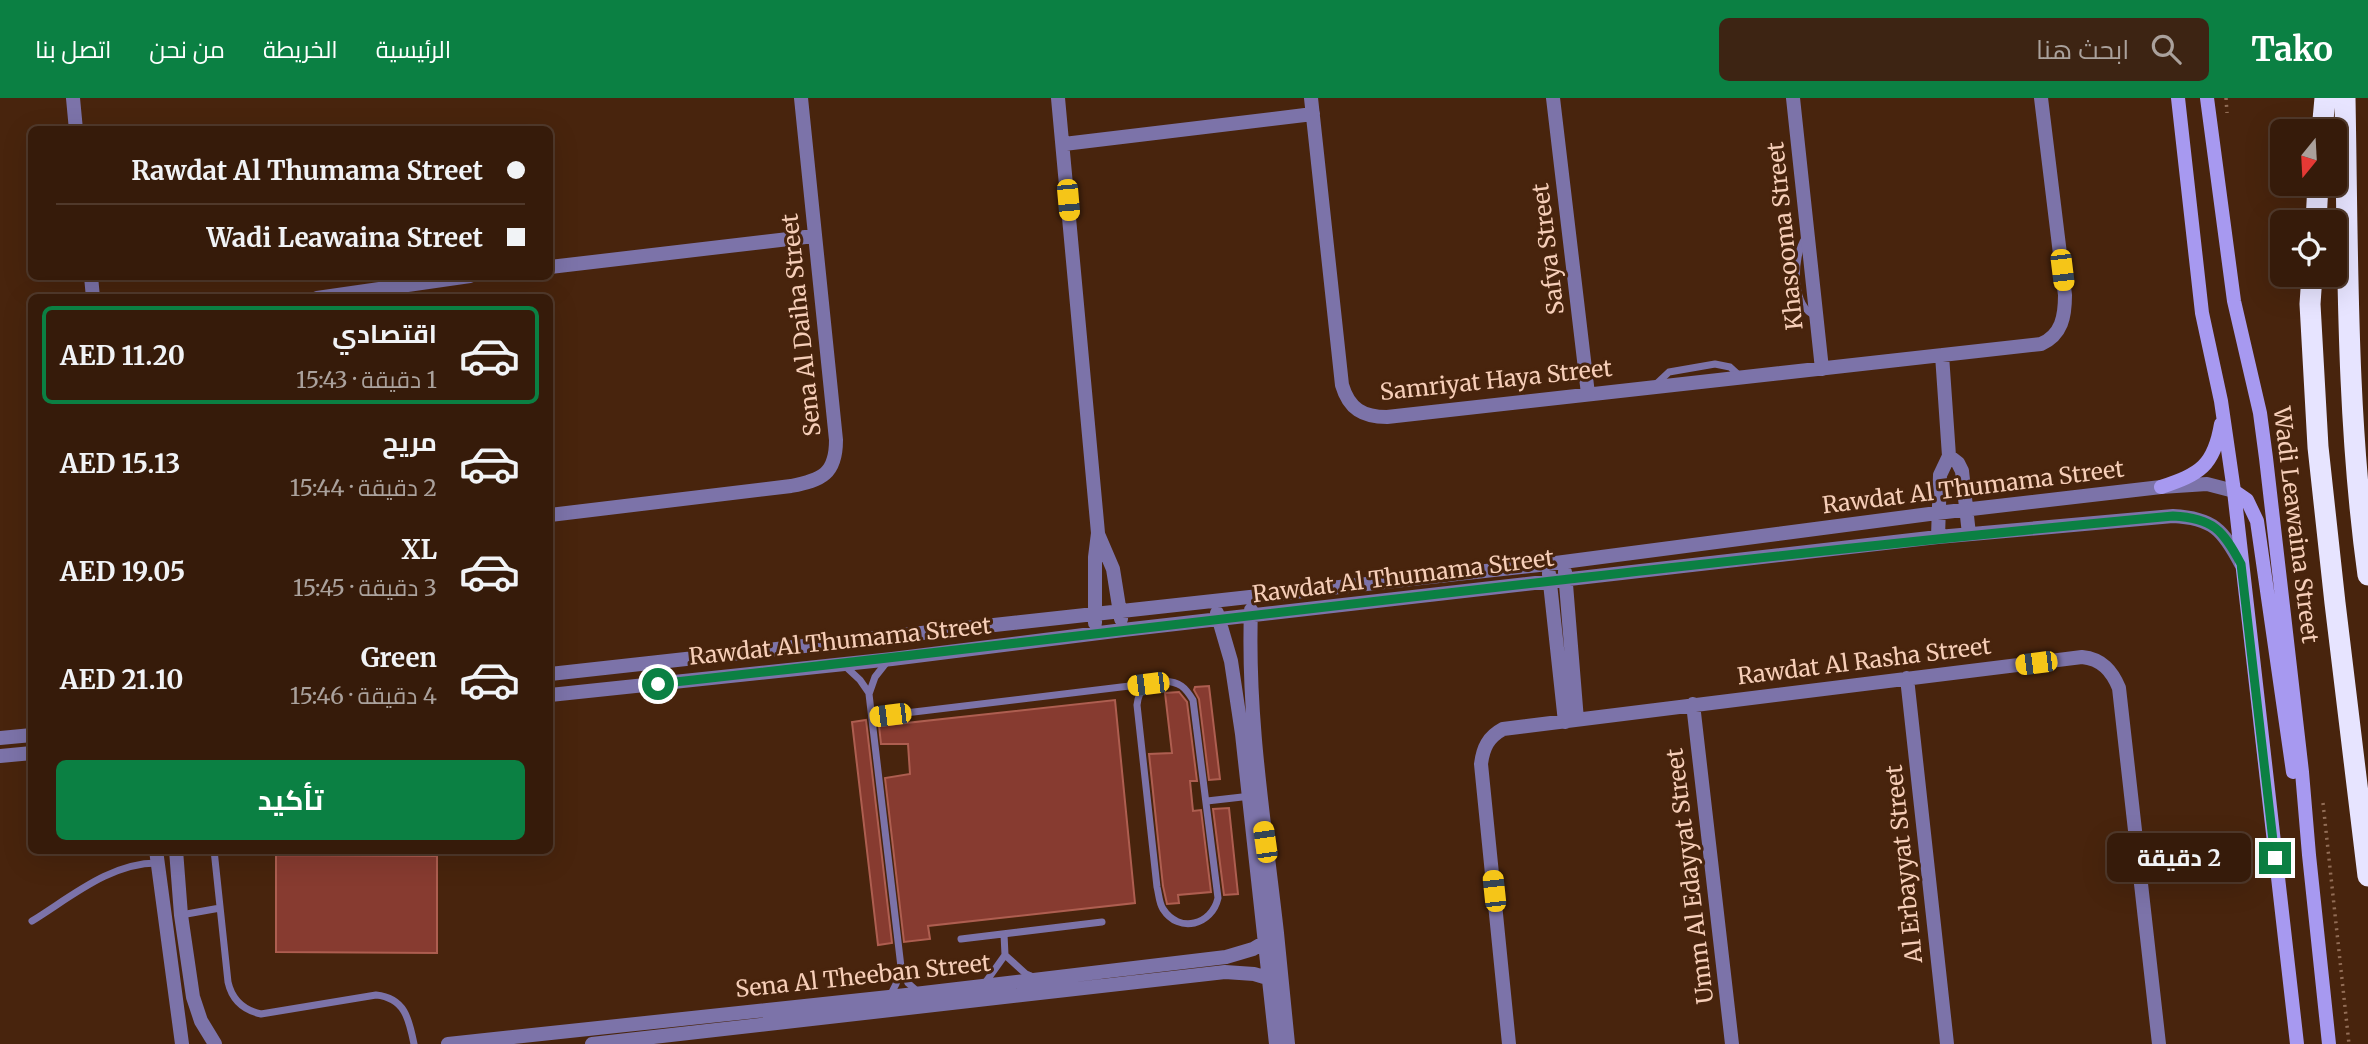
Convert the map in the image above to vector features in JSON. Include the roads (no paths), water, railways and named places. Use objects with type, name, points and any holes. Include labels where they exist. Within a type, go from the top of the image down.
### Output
[{"type":"highway","points":[[2323,119],[2325,98]]},
{"type":"highway","points":[[2345,98],[2351,373],[2362,530],[2368,575]]},
{"type":"highway","points":[[2311,287],[2318,447],[2368,876]]},
{"type":"main road","points":[[2178,98],[2202,313],[2223,415],[2234,491],[2297,1044]]},
{"type":"main road","name":"Wadi Leawaina Street","points":[[2207,98],[2234,301],[2262,424],[2301,758],[2329,1044]]},
{"type":"main road","points":[[2161,487],[2190,477],[2204,467],[2215,447],[2223,415]]},
{"type":"main road","points":[[2234,491],[2246,500],[2257,521],[2298,817],[2309,855]]},
{"type":"street","points":[[73,98],[76,126]]},
{"type":"street","name":"Sena Al Daiha Street","points":[[553,515],[791,486],[826,475],[834,463],[836,440],[801,98]]},
{"type":"street","points":[[1058,98],[1098,533],[1095,633]]},
{"type":"street","name":"Samriyat Haya Street","points":[[1311,98],[1342,385],[1346,399],[1352,407],[1365,414],[1387,417],[2041,344],[2051,340],[2062,322],[2065,295],[2042,98]]},
{"type":"street","name":"Safya Street","points":[[1553,98],[1588,394]]},
{"type":"street","name":"Khasooma Street","points":[[1793,98],[1822,369]]},
{"type":"street","points":[[1064,144],[1312,114]]},
{"type":"street","points":[[553,267],[814,236]]},
{"type":"street","points":[[345,294],[442,280]]},
{"type":"street","points":[[1938,537],[1940,475],[1949,456],[1942,355]]},
{"type":"street","points":[[1949,456],[1958,463],[1962,471],[1969,534]]},
{"type":"street","name":"Rawdat Al Thumama Street","points":[[553,674],[1548,564],[1967,509],[2161,487],[2207,484],[2234,491]]},
{"type":"street","name":"Rawdat Al Thumama Street","points":[[553,695],[892,659],[1095,633],[1938,537],[2173,516],[2193,517],[2220,530],[2241,564]]},
{"type":"street","points":[[1098,533],[1113,569],[1123,630]]},
{"type":"street","points":[[1564,562],[1558,581],[1571,721]]},
{"type":"street","points":[[1548,564],[1558,581]]},
{"type":"street","points":[[1252,597],[1250,671],[1253,796]]},
{"type":"street","points":[[1213,602],[1231,661],[1253,796],[1271,939],[1276,1044]]},
{"type":"street","name":"Rawdat Al Rasha Street","points":[[1509,1044],[1482,754],[1489,739],[1503,729],[2082,657],[2100,662],[2114,676],[2119,688],[2160,1044]]},
{"type":"street","name":"Al Erbayyat Street","points":[[1907,678],[1947,1044]]},
{"type":"street","name":"Umm Al Edayyat Street","points":[[1693,704],[1732,1044]]},
{"type":"street","points":[[0,738],[28,735]]},
{"type":"street","points":[[0,756],[28,753]]},
{"type":"street","points":[[176,854],[181,915],[195,1009],[215,1044]]},
{"type":"street","points":[[157,857],[181,1044]]},
{"type":"street","points":[[160,888],[179,886]]},
{"type":"street","name":"Sena Al Theeban Street","points":[[592,1044],[889,997],[1226,957],[1253,949],[1271,939]]},
{"type":"street","name":"Sena Al Theeban Street","points":[[449,1044],[734,1021],[1225,972],[1274,979]]},
{"type":"street","points":[[1274,979],[1288,1044]]},
{"type":"street","points":[[734,1021],[737,1044]]},
{"type":"lane","points":[[889,997],[901,967],[869,694],[874,677],[892,659]]},
{"type":"lane","points":[[842,664],[855,674],[869,694]]},
{"type":"lane","points":[[872,718],[1148,684],[1175,682],[1184,687],[1192,701],[1218,898],[1215,908],[1203,921],[1186,924],[1168,916],[1161,906],[1137,705],[1138,695],[1148,684]]},
{"type":"lane","points":[[1207,801],[1253,796]]},
{"type":"lane","points":[[214,854],[228,982],[230,992],[243,1007],[261,1014],[376,995],[385,996],[401,1005],[406,1013],[414,1044]]},
{"type":"lane","points":[[32,921],[114,871],[157,857]]},
{"type":"lane","points":[[181,915],[220,908]]},
{"type":"lane","points":[[961,939],[1102,922]]},
{"type":"lane","points":[[982,985],[1006,955],[1004,934]]},
{"type":"lane","points":[[1006,955],[1026,974],[1039,979]]},
{"type":"lane","points":[[901,967],[914,990],[921,993]]}]
